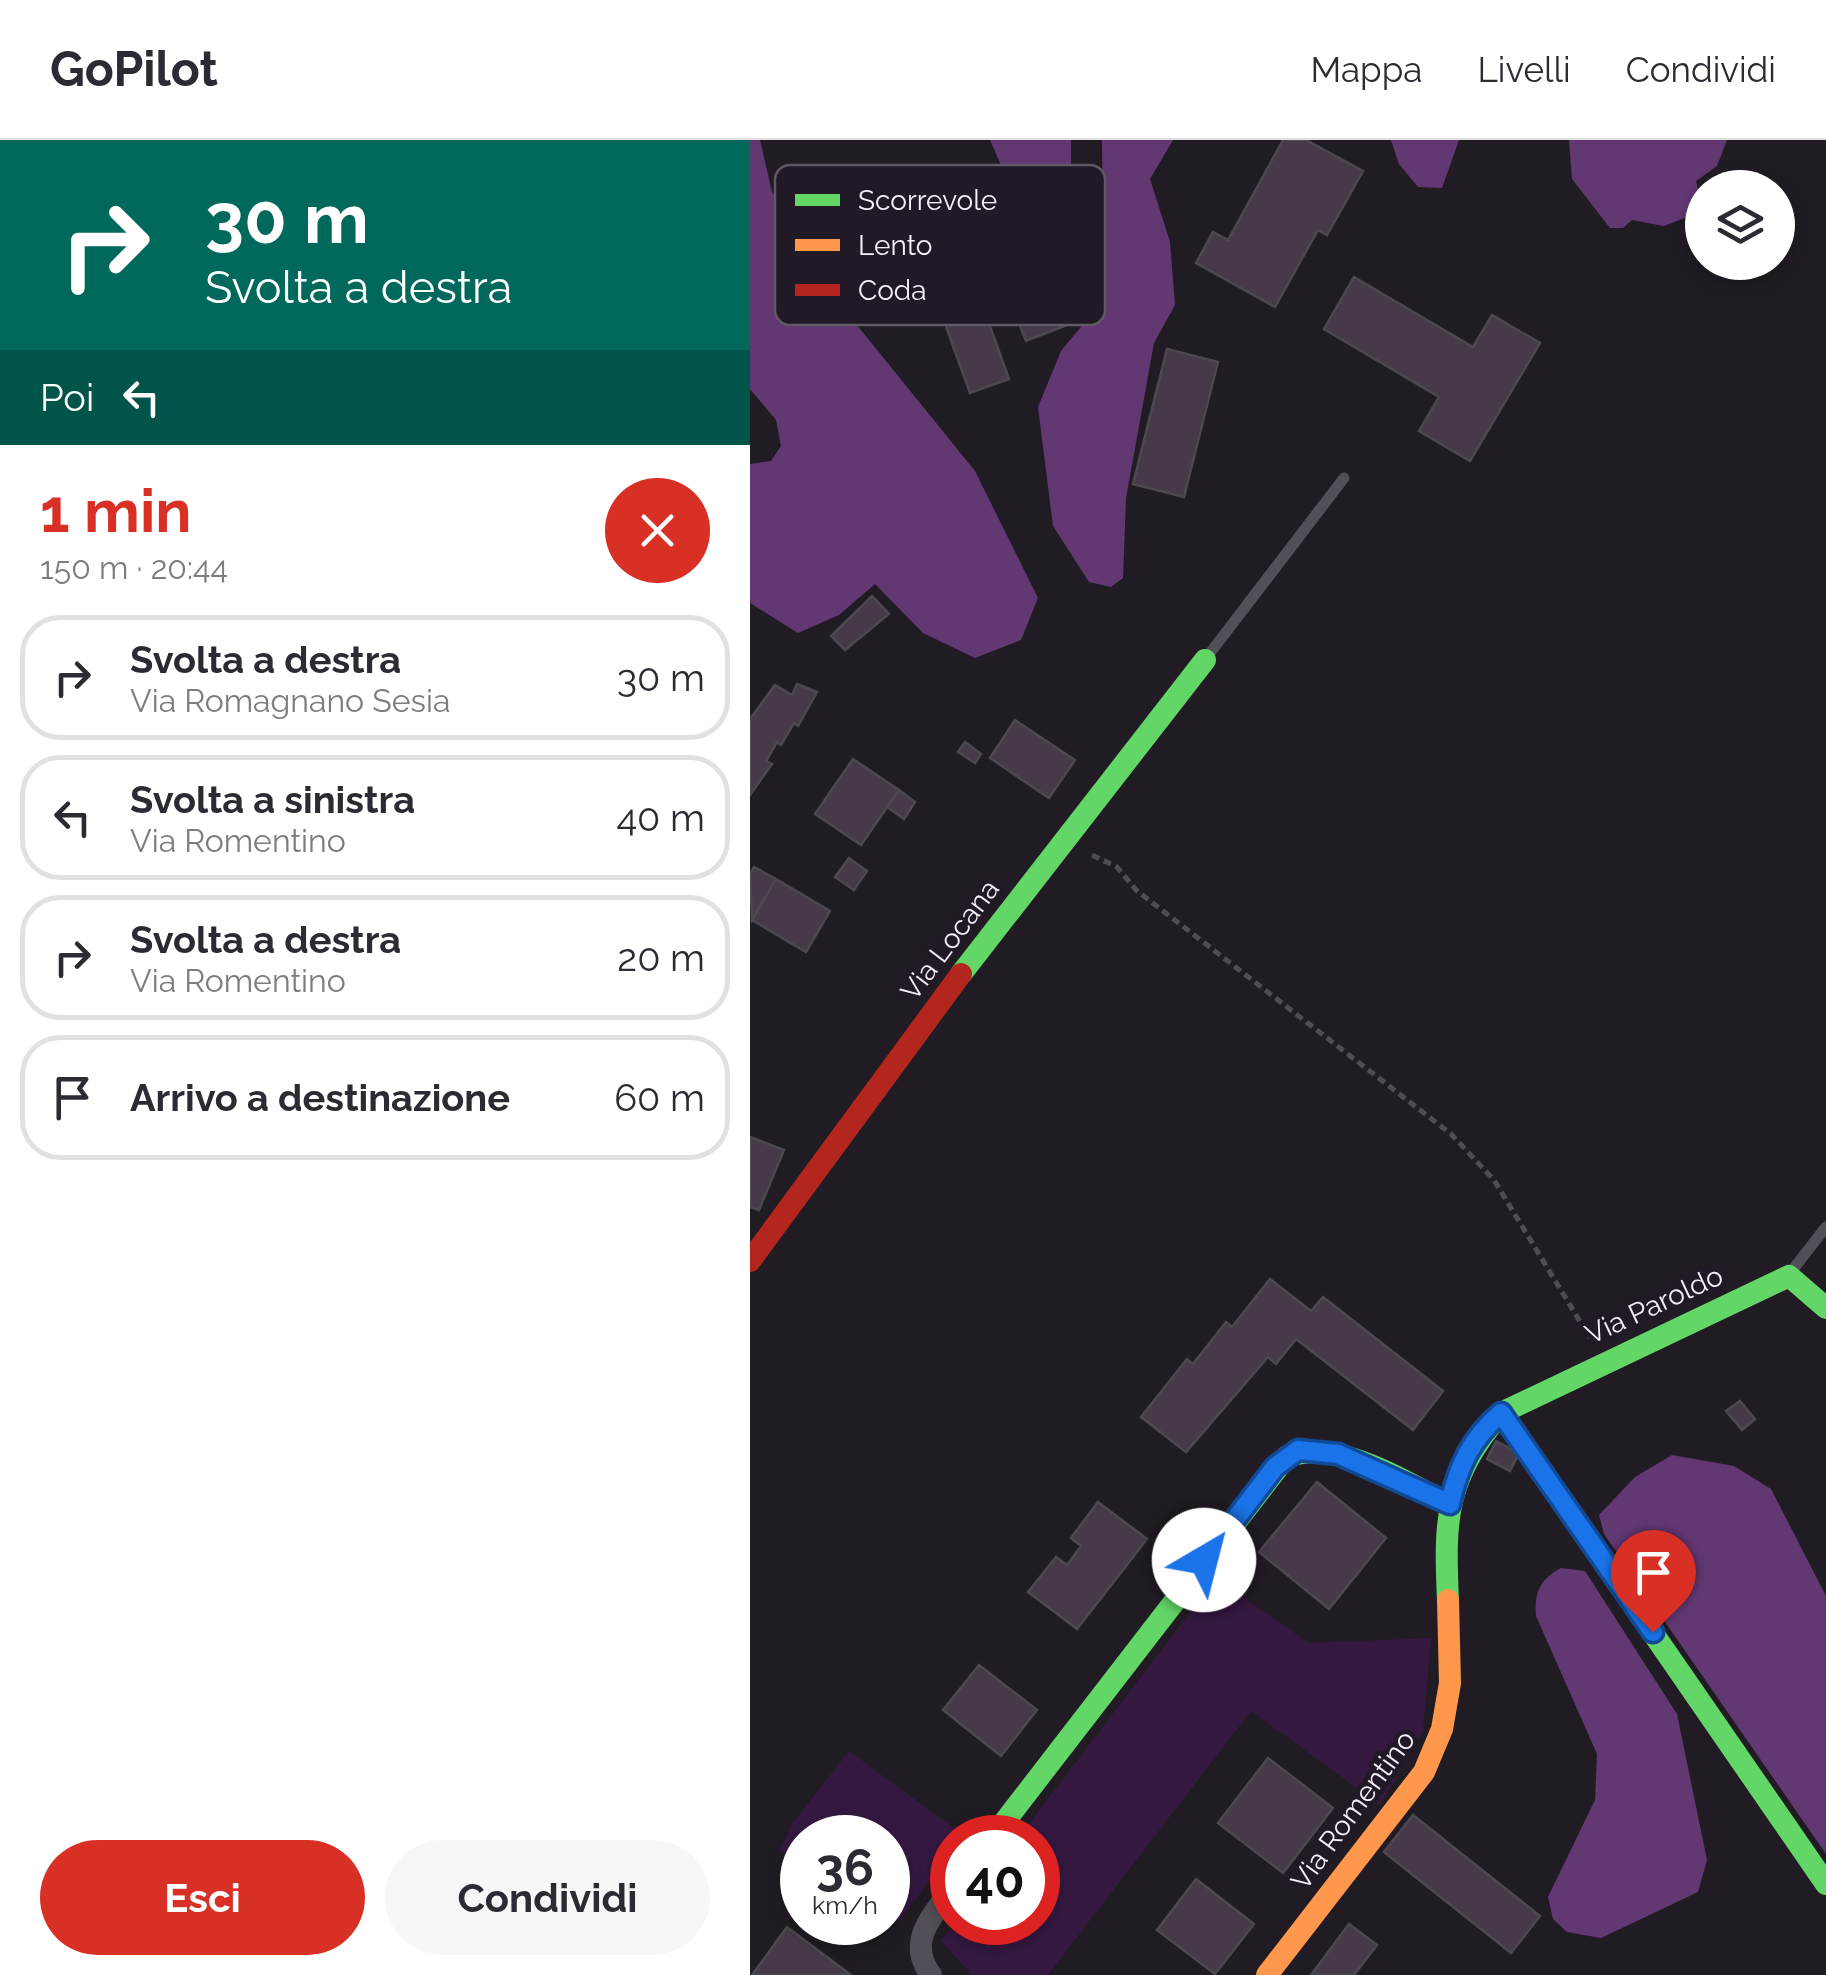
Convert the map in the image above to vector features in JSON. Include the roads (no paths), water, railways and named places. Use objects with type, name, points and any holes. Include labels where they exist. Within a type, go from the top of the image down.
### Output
[{"type":"street","name":"Via Locana","points":[[750,1261],[941,1000],[1205,660]]},
{"type":"street","points":[[1789,1276],[1826,1308]]},
{"type":"street","name":"Via Paroldo","points":[[1501,1413],[1789,1276]]},
{"type":"street","points":[[1501,1413],[1826,1884]]},
{"type":"street","name":"Via Romentino","points":[[1266,1975],[1424,1772],[1440,1741],[1448,1705],[1450,1504],[1464,1457],[1484,1427],[1501,1413]]},
{"type":"street","points":[[1010,1815],[1286,1457],[1304,1449],[1330,1452],[1450,1504]]},
{"type":"street","points":[[930,1924],[920,1940],[920,1956],[931,1975]]},
{"type":"lane","points":[[1205,660],[1344,478]]},
{"type":"lane","points":[[1789,1276],[1826,1226]]}]
